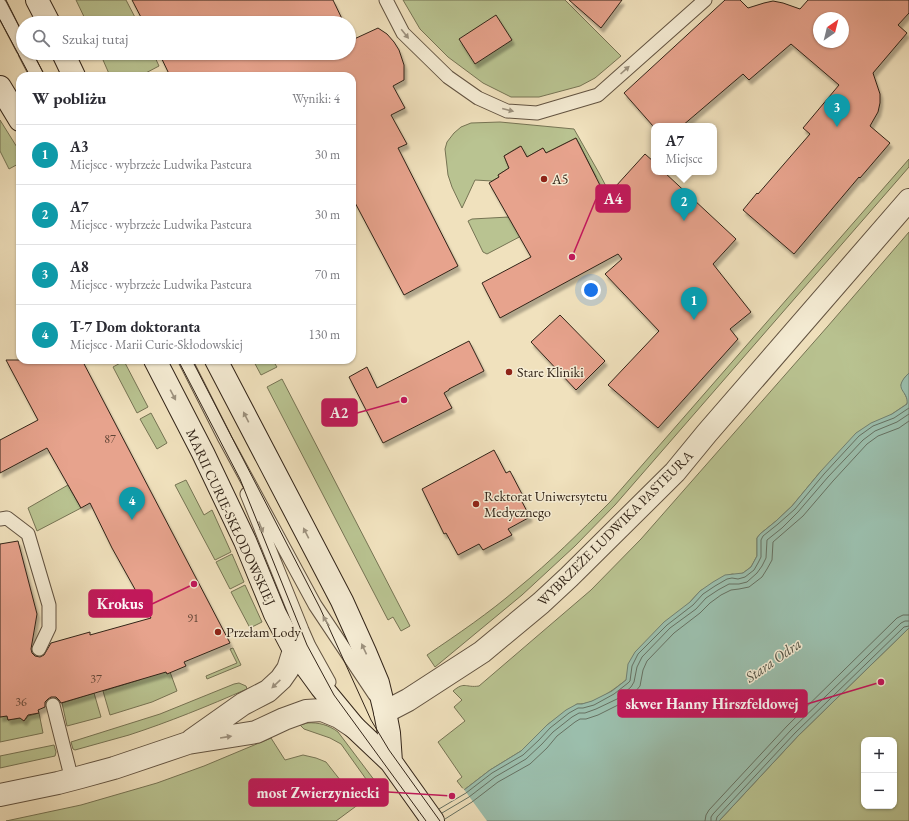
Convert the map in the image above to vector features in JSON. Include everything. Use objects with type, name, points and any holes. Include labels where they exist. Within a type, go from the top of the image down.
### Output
[{"type":"street","points":[[37,0],[45,16]]},
{"type":"street","points":[[66,60],[72,72]]},
{"type":"street","points":[[0,86],[16,113]]},
{"type":"street","name":"WYBRZEŻE LUDWIKA PASTEURA","points":[[386,712],[408,700],[482,652],[541,603],[569,577],[675,472],[909,200]]},
{"type":"street","name":"MARII CURIE-SKŁODOWSKIEJ","points":[[157,364],[203,453],[245,541],[275,614],[294,650],[321,687],[354,726],[395,769],[427,814]]},
{"type":"street","points":[[218,364],[342,601],[365,652],[378,683],[386,712],[395,769]]},
{"type":"street","points":[[188,743],[243,704],[268,691],[281,679],[288,669],[294,650]]},
{"type":"street","points":[[0,795],[72,780],[114,768],[188,743],[256,732],[306,711],[322,710],[339,717],[354,726]]},
{"type":"lane","points":[[386,0],[403,33],[448,77],[478,98],[507,111],[537,113],[598,95],[705,0]]},
{"type":"lane","points":[[0,5],[16,36]]},
{"type":"lane","points":[[29,60],[35,72]]},
{"type":"lane","points":[[187,364],[225,439],[315,605],[386,712]]},
{"type":"lane","points":[[225,439],[309,646],[354,726]]},
{"type":"lane","points":[[0,519],[7,518],[28,534],[49,605],[49,628],[39,649]]},
{"type":"lane","points":[[54,704],[72,780]]},
{"type":"shaded area","points":[[76,0],[126,0],[134,16],[84,16]]},
{"type":"shaded area","points":[[403,0],[565,0],[621,56],[595,78],[580,86],[539,97],[511,97],[483,83],[448,57],[420,29]]},
{"type":"shaded area","points":[[103,60],[156,60],[159,66],[148,72],[108,72]]},
{"type":"shaded area","points":[[0,120],[16,146],[16,165],[9,169],[0,151]]},
{"type":"shaded area","points":[[500,122],[574,129],[607,188],[603,193],[487,254],[483,252],[468,221],[472,219],[509,217],[596,177],[576,138],[546,153],[543,148],[527,157],[520,146],[504,156],[509,168],[498,175],[499,177],[492,181],[475,180],[462,208],[448,175],[445,149],[447,142],[461,127],[471,123]]},
{"type":"shaded area","points":[[909,159],[909,167],[615,505],[575,546],[522,595],[435,667],[427,655],[485,615],[530,578],[610,502]]},
{"type":"shaded area","points":[[909,232],[909,373],[901,385],[908,401],[907,404],[892,414],[821,471],[792,506],[757,538],[757,556],[751,567],[743,573],[737,575],[732,574],[700,591],[626,680],[597,699],[583,704],[577,704],[547,725],[521,751],[490,770],[464,790],[457,781],[462,777],[438,742],[465,721],[454,707],[462,700],[453,691],[460,686],[479,686],[591,590],[641,539]]},
{"type":"shaded area","points":[[118,364],[126,364],[148,407],[137,413],[113,367]]},
{"type":"shaded area","points":[[255,364],[275,364],[277,367],[261,375]]},
{"type":"shaded area","points":[[282,379],[410,626],[401,631],[393,617],[388,620],[267,387]]},
{"type":"shaded area","points":[[151,413],[167,443],[157,449],[140,419]]},
{"type":"shaded area","points":[[186,480],[204,515],[212,510],[231,552],[215,560],[175,485]]},
{"type":"shaded area","points":[[68,485],[81,508],[37,531],[28,508]]},
{"type":"shaded area","points":[[232,554],[244,582],[230,589],[216,562]]},
{"type":"shaded area","points":[[245,585],[262,622],[250,628],[231,592]]},
{"type":"shaded area","points":[[909,628],[909,821],[719,821],[798,736]]},
{"type":"shaded area","points":[[233,648],[241,665],[207,679],[206,676],[237,663],[230,649]]},
{"type":"shaded area","points":[[165,669],[170,672],[177,691],[152,702],[110,715],[103,691],[139,680]]},
{"type":"shaded area","points":[[239,683],[246,686],[247,689],[188,714],[144,730],[75,750],[73,749],[71,742],[160,714]]},
{"type":"shaded area","points":[[94,693],[101,717],[67,726],[62,703]]},
{"type":"shaded area","points":[[39,713],[43,733],[0,742],[0,717],[7,716],[8,720],[20,718],[23,720],[28,716]]},
{"type":"shaded area","points":[[307,723],[323,724],[338,732],[381,789],[376,793],[341,744],[330,738],[304,729],[300,725]]},
{"type":"shaded area","points":[[271,738],[285,760],[303,755],[326,762],[359,804],[336,821],[6,821],[81,805],[157,783],[204,766]]},
{"type":"shaded area","points":[[54,745],[56,752],[55,756],[0,768],[0,756]]},
{"type":"water","name":"Stara Odra","points":[[909,373],[909,628],[798,736],[719,821],[412,821],[464,790],[490,770],[521,751],[547,725],[566,710],[577,704],[592,701],[612,691],[626,680],[628,664],[635,652],[664,622],[690,602],[700,591],[713,582],[725,575],[743,573],[751,567],[757,556],[757,538],[760,534],[792,506],[821,471],[856,433],[871,423],[892,414],[907,404],[907,399],[902,390],[901,383]]},
{"type":"pier","points":[[463,788],[487,821],[410,821],[411,819]]},
{"type":"building","points":[[132,0],[333,0],[341,16],[140,16]]},
{"type":"building","points":[[569,0],[622,0],[601,28]]},
{"type":"building","points":[[725,0],[740,0],[748,8],[773,1],[800,9],[808,0],[909,0],[909,13],[898,25],[907,33],[873,73],[880,94],[880,103],[878,112],[870,126],[890,143],[860,178],[859,177],[794,254],[743,210],[810,134],[803,128],[839,85],[791,44],[749,80],[743,74],[686,123],[651,123],[624,93]]},
{"type":"building","points":[[496,15],[512,40],[475,64],[459,39]]},
{"type":"building","points":[[378,28],[387,34],[399,50],[404,65],[404,80],[393,86],[405,108],[391,115],[407,144],[398,148],[458,266],[404,295],[356,205],[356,72],[168,72],[162,60],[356,60],[356,38]]},
{"type":"building","points":[[576,138],[606,197],[645,154],[651,159],[651,175],[667,175],[736,239],[713,264],[751,312],[730,329],[738,339],[658,428],[608,385],[659,331],[605,274],[622,259],[618,254],[500,318],[482,283],[531,257],[489,183],[509,168],[504,156],[521,146],[527,157],[543,148],[546,153]]},
{"type":"building","points":[[560,315],[605,361],[576,390],[531,342]]},
{"type":"building","points":[[469,341],[484,371],[444,393],[452,408],[383,443],[349,377],[367,367],[377,388]]},
{"type":"building","points":[[6,360],[16,360],[16,364],[84,364],[230,643],[184,662],[186,666],[167,674],[166,672],[61,703],[56,697],[51,697],[45,702],[45,707],[38,710],[39,713],[28,715],[24,721],[20,718],[8,720],[7,716],[0,717],[0,544],[18,541],[37,614],[31,649],[35,656],[40,657],[44,655],[51,643],[90,632],[90,635],[151,618],[112,548],[90,503],[81,508],[47,448],[0,473],[0,440],[38,420]]},
{"type":"building","name":"Rektorat Uniwersytetu Medycznego","points":[[494,450],[506,473],[510,471],[522,494],[519,496],[530,517],[508,529],[512,535],[483,550],[479,544],[458,555],[446,533],[444,534],[422,489]]},
{"type":"tram line","points":[[6,0],[16,20]]},
{"type":"tram line","points":[[0,20],[16,50]]},
{"type":"tram line","points":[[21,60],[28,72]]},
{"type":"tram line","points":[[37,60],[43,72]]},
{"type":"tram line","points":[[180,364],[240,479],[307,645],[334,695],[426,821]]},
{"type":"tram line","points":[[194,364],[320,608],[371,720],[389,750],[440,821]]},
{"type":"place","name":"A8","points":[[837,127]]},
{"type":"place","name":"A5","points":[[544,179]]},
{"type":"place","name":"A7","points":[[684,221]]},
{"type":"place","name":"A4","points":[[572,257]]},
{"type":"place","name":"A3","points":[[694,320]]},
{"type":"place","name":"Stare Kliniki","points":[[509,372]]},
{"type":"place","name":"A2","points":[[404,400]]},
{"type":"place","name":"Rektorat Uniwersytetu Medycznego","points":[[476,504]]},
{"type":"place","name":"T-7 Dom doktoranta","points":[[132,520]]},
{"type":"place","name":"Krokus","points":[[194,584]]},
{"type":"place","name":"Przełam Lody","points":[[218,632]]},
{"type":"place","name":"skwer Hanny Hirszfeldowej","points":[[881,682]]},
{"type":"place","name":"most Zwierzyniecki","points":[[452,796]]}]
